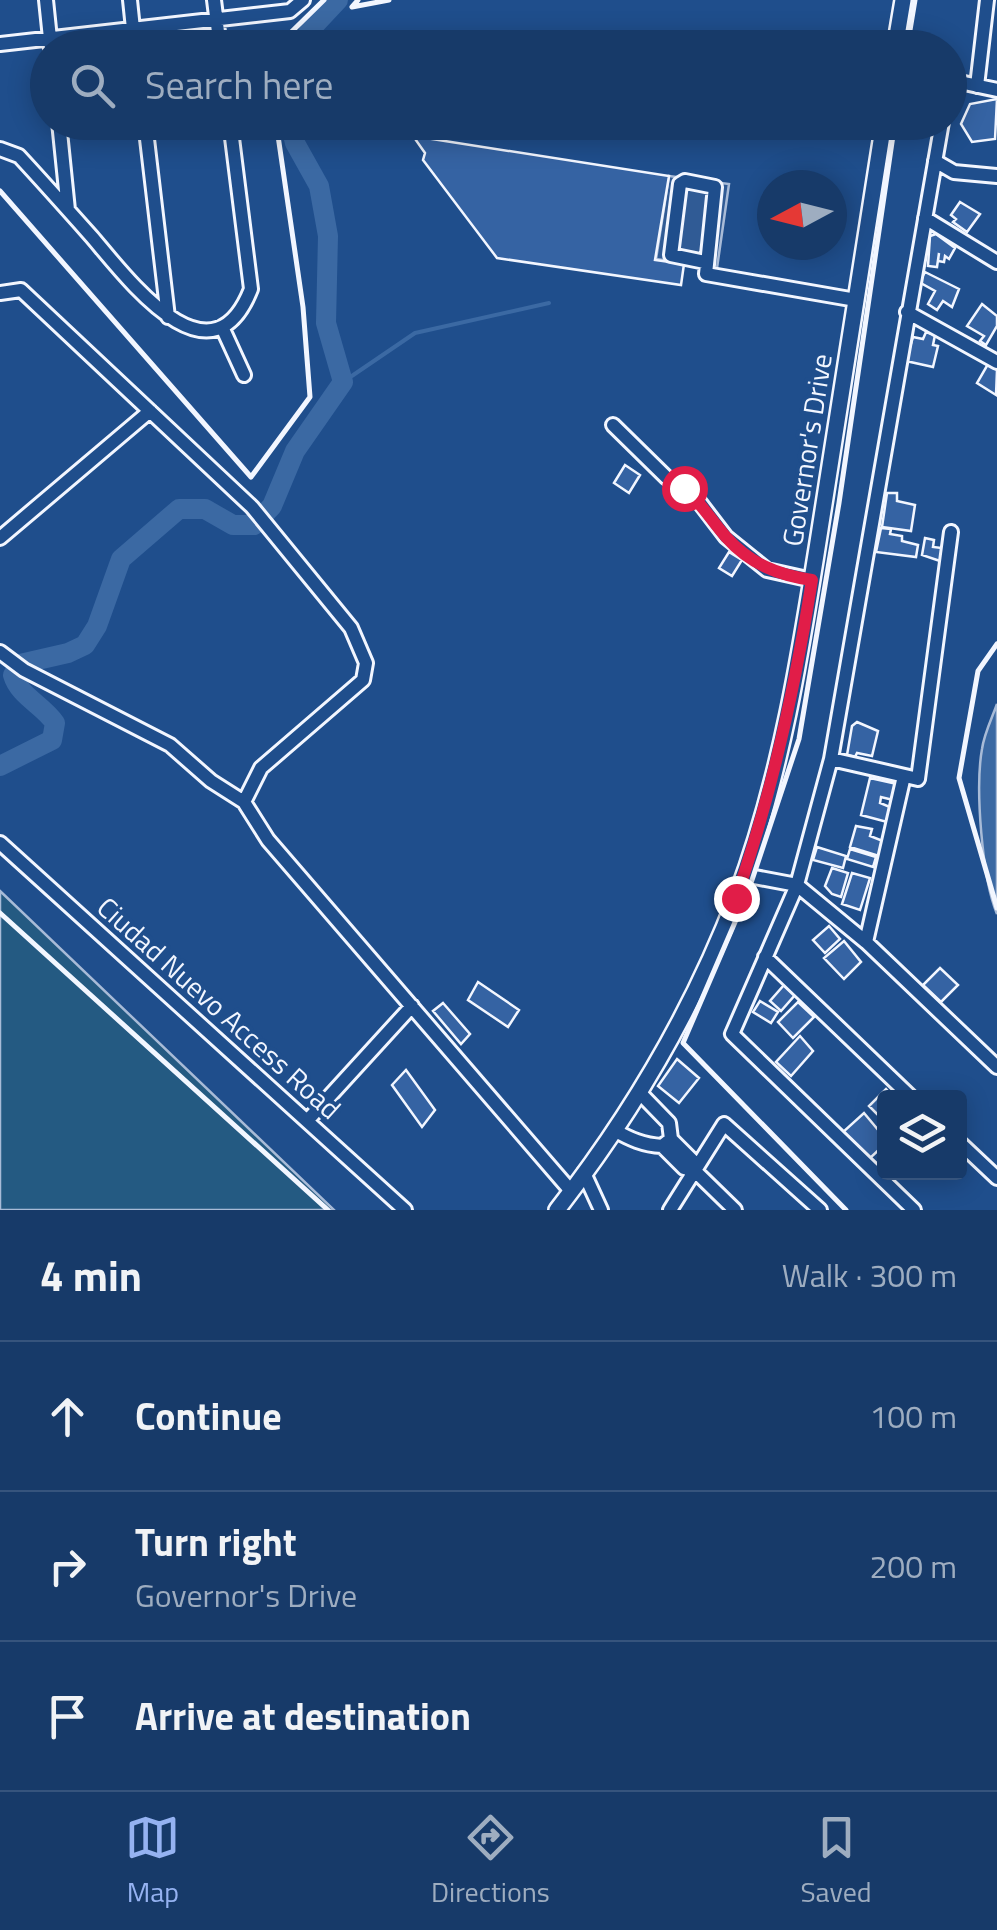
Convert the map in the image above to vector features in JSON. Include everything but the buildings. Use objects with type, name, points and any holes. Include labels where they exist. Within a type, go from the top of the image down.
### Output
[{"type":"main road","points":[[898,30],[902,0]]},
{"type":"main road","name":"Governor's Drive","points":[[556,1210],[639,1092],[696,988],[744,875],[777,764],[798,672],[881,140]]},
{"type":"street","points":[[46,0],[49,30]]},
{"type":"street","points":[[130,0],[133,29]]},
{"type":"street","points":[[214,0],[218,30]]},
{"type":"street","points":[[977,86],[988,0]]},
{"type":"street","points":[[127,30],[290,10],[302,1]]},
{"type":"street","points":[[0,44],[30,43]]},
{"type":"street","points":[[967,84],[997,90]]},
{"type":"street","points":[[60,140],[68,210]]},
{"type":"street","points":[[146,140],[168,317]]},
{"type":"street","points":[[0,149],[20,156],[146,298],[182,326],[199,330],[222,326],[245,304],[251,288],[232,140]]},
{"type":"street","points":[[914,1210],[732,1034],[797,886],[831,759],[939,140]]},
{"type":"street","points":[[936,161],[954,172],[997,176]]},
{"type":"street","points":[[705,262],[671,254],[680,184],[684,180],[715,187],[706,274],[856,300]]},
{"type":"street","points":[[926,218],[997,262]]},
{"type":"street","points":[[0,293],[21,290],[252,507],[351,628],[366,663],[363,680],[261,768],[244,802]]},
{"type":"street","points":[[907,312],[997,362]]},
{"type":"street","points":[[222,326],[244,375]]},
{"type":"street","points":[[0,538],[150,412]]},
{"type":"street","points":[[613,425],[666,477],[700,502],[726,537],[767,570],[812,580]]},
{"type":"street","points":[[831,759],[918,779],[951,532]]},
{"type":"street","points":[[0,652],[21,667],[170,745],[211,781],[244,802],[268,840],[571,1191]]},
{"type":"street","points":[[866,942],[904,776]]},
{"type":"street","name":"Ciudad Nuevo Access Road","points":[[0,842],[406,1210]]},
{"type":"street","points":[[744,875],[797,886],[866,942],[997,1068]]},
{"type":"street","points":[[764,957],[904,1090]]},
{"type":"street","points":[[308,1121],[412,1006]]},
{"type":"street","points":[[639,1092],[669,1123],[667,1142],[684,1168],[695,1171],[729,1208]]},
{"type":"street","points":[[670,1210],[724,1124],[820,1210]]},
{"type":"street","points":[[614,1130],[634,1142],[667,1142]]},
{"type":"street","points":[[967,1149],[997,1178]]},
{"type":"street","points":[[584,1173],[601,1210]]},
{"type":"shaded area","points":[[669,176],[729,184],[716,275],[708,267],[656,259]]},
{"type":"shaded area","points":[[997,704],[997,914],[984,856],[979,786],[983,743]]},
{"type":"shaded area","points":[[0,891],[334,1210],[0,1210]]},
{"type":"waterway","points":[[310,30],[338,0]]},
{"type":"waterway","points":[[0,766],[52,740],[55,723],[26,695],[13,675],[20,664],[85,645],[97,626],[121,559],[179,509],[205,509],[233,525],[254,525],[272,506],[295,451],[343,382],[326,323],[328,236],[319,186],[294,140]]},
{"type":"waterway","points":[[343,382],[415,333],[549,303]]},
{"type":"wall","points":[[293,30],[324,0]]},
{"type":"wall","points":[[358,0],[352,7],[389,0]]},
{"type":"wall","points":[[910,30],[915,0]]},
{"type":"wall","points":[[0,191],[251,477],[310,397],[303,307],[279,140]]},
{"type":"wall","points":[[846,1210],[683,1043],[748,892],[799,739],[839,503],[892,140]]},
{"type":"wall","points":[[997,644],[978,671],[959,778],[997,908]]},
{"type":"wall","points":[[0,913],[328,1210]]},
{"type":"route","points":[[684,488],[712,515],[726,537],[767,570],[812,580],[798,672],[777,764],[736,898]]}]
